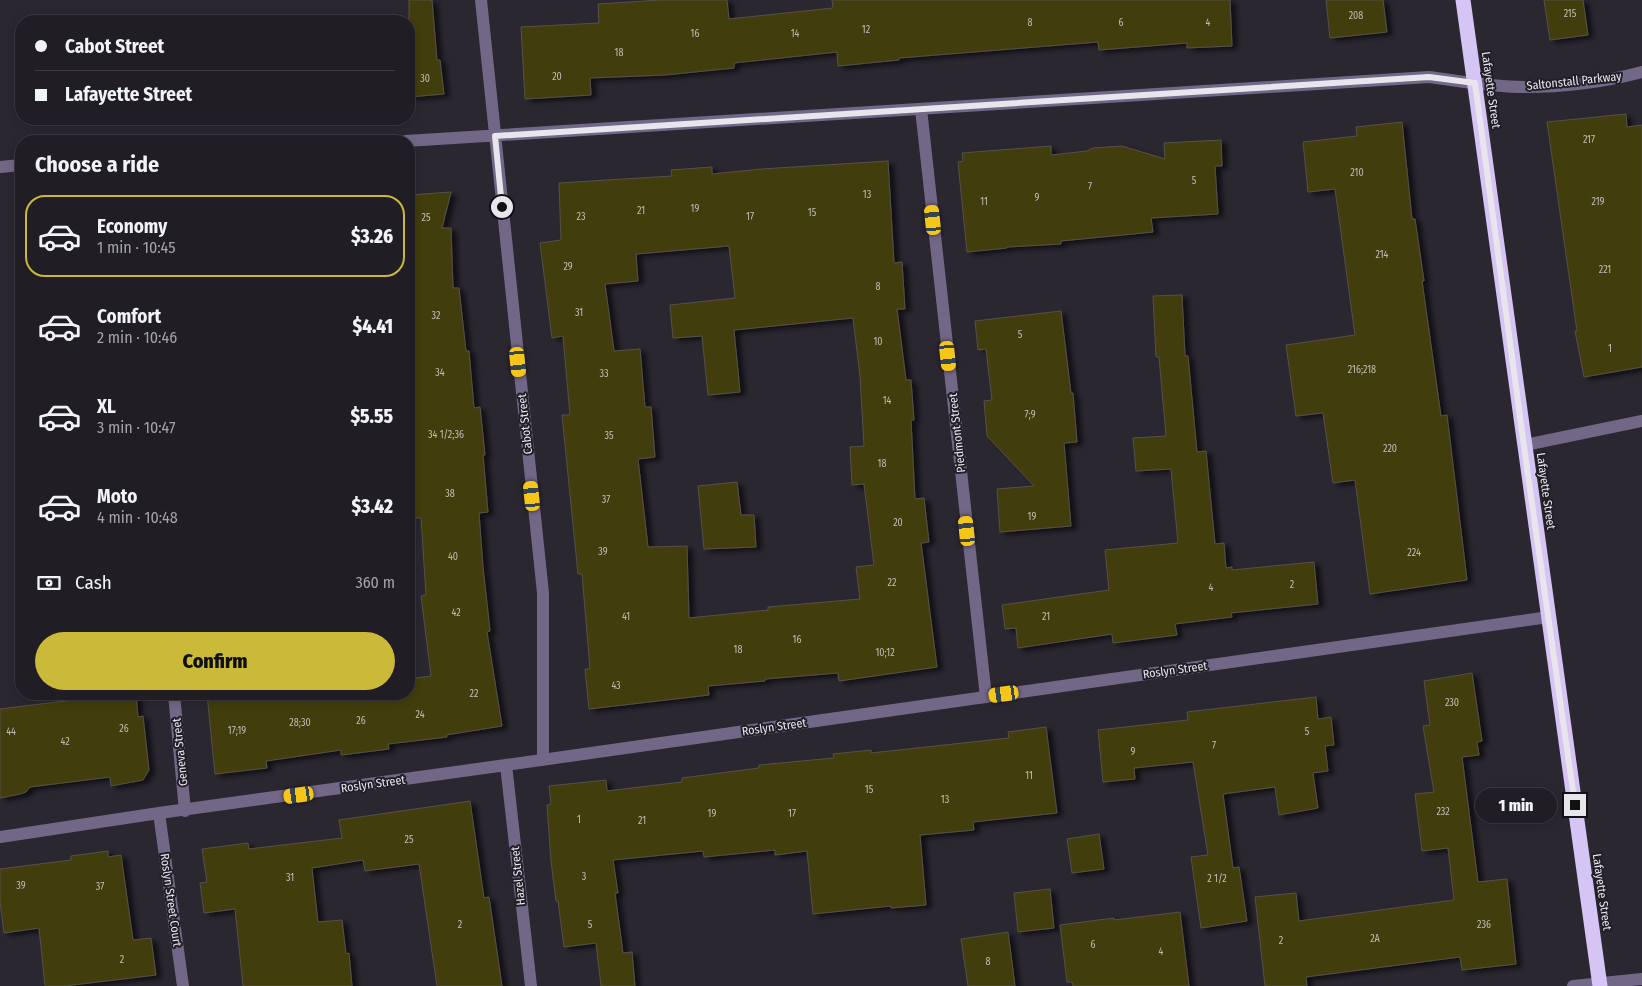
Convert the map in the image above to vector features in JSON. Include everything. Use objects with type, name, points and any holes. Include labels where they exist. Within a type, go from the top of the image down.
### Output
[{"type":"highway","name":"Lafayette Street","points":[[1463,0],[1600,984]]},
{"type":"street","name":"Cabot Street","points":[[481,0],[542,593],[542,760]]},
{"type":"street","name":"Saltonstall Parkway","points":[[415,140],[1429,77],[1524,87],[1583,83],[1624,77],[1642,72]]},
{"type":"street","name":"Piedmont Street","points":[[921,109],[986,696]]},
{"type":"street","points":[[0,167],[15,166]]},
{"type":"street","points":[[1525,445],[1642,420]]},
{"type":"street","name":"Roslyn Street","points":[[0,837],[158,813],[506,766],[1549,617]]},
{"type":"street","name":"Geneva Street","points":[[175,700],[186,810]]},
{"type":"street","name":"Hazel Street","points":[[506,766],[532,986]]},
{"type":"street","name":"Roslyn Street Court","points":[[158,813],[183,986]]},
{"type":"street","points":[[1573,986],[1642,979]]},
{"type":"building","points":[[409,0],[432,0],[437,60],[440,60],[444,94],[415,96],[415,15],[409,15]]},
{"type":"building","points":[[661,0],[727,0],[729,19],[833,8],[832,0],[1230,0],[1232,46],[1187,48],[1187,43],[1099,50],[1098,42],[899,58],[899,60],[838,66],[837,52],[734,63],[734,68],[665,75],[590,78],[591,95],[525,99],[521,27],[599,23],[598,4]]},
{"type":"building","points":[[1326,0],[1383,0],[1387,32],[1330,38]]},
{"type":"building","points":[[1544,0],[1583,0],[1588,35],[1550,40]]},
{"type":"building","points":[[1626,114],[1627,127],[1642,125],[1642,367],[1584,377],[1575,331],[1577,331],[1547,122]]},
{"type":"building","points":[[1402,122],[1412,219],[1415,219],[1441,416],[1447,415],[1467,580],[1370,594],[1355,480],[1333,483],[1323,413],[1296,416],[1286,345],[1355,335],[1335,189],[1308,192],[1303,142],[1357,136],[1356,127]]},
{"type":"building","points":[[1221,140],[1222,166],[1215,166],[1218,214],[1151,218],[1153,232],[1061,241],[1061,244],[1007,247],[967,252],[958,162],[963,161],[962,153],[1051,146],[1051,155],[1087,151],[1093,148],[1122,146],[1165,159],[1164,143]]},
{"type":"building","points":[[888,161],[894,263],[902,262],[905,309],[897,309],[906,380],[911,380],[914,420],[911,420],[915,499],[924,498],[929,542],[921,543],[937,667],[839,681],[838,673],[765,679],[765,681],[708,686],[709,695],[589,709],[585,669],[590,669],[582,574],[578,574],[562,415],[570,415],[563,336],[552,338],[540,243],[561,240],[559,183],[672,176],[671,170],[712,167],[712,174]],"holes":[[[729,246],[735,298],[670,305],[673,338],[702,336],[708,395],[740,392],[734,330],[853,318],[860,376],[864,446],[850,447],[852,485],[864,484],[874,565],[856,567],[860,599],[768,607],[768,610],[689,618],[687,546],[648,547],[638,459],[655,457],[651,407],[645,407],[640,349],[614,351],[605,284],[638,281],[636,254]]]},
{"type":"building","points":[[451,192],[442,228],[451,228],[453,288],[459,288],[466,351],[469,351],[474,408],[480,407],[488,512],[479,513],[490,631],[487,632],[502,726],[446,735],[447,737],[388,744],[389,749],[341,755],[341,750],[266,761],[267,768],[215,774],[208,700],[415,700],[415,678],[431,676],[421,596],[426,595],[421,518],[415,518],[415,195]]},
{"type":"building","points":[[1182,295],[1185,356],[1188,356],[1197,452],[1206,451],[1215,544],[1224,543],[1226,568],[1232,567],[1232,570],[1314,562],[1318,604],[1231,613],[1232,617],[1175,624],[1177,635],[1113,643],[1112,634],[1018,648],[1016,628],[1005,629],[1002,605],[1109,590],[1105,550],[1178,543],[1171,469],[1136,471],[1133,438],[1166,436],[1159,357],[1156,357],[1153,296]]},
{"type":"building","points":[[1061,311],[1071,393],[1073,393],[1077,442],[1064,443],[1071,526],[1000,532],[997,489],[1034,486],[987,436],[984,401],[992,400],[986,349],[978,350],[975,321]]},
{"type":"building","points":[[737,482],[741,515],[754,515],[756,547],[704,549],[698,486]]},
{"type":"building","points":[[1472,673],[1482,741],[1477,742],[1479,755],[1462,757],[1478,882],[1507,879],[1516,964],[1462,970],[1460,957],[1306,977],[1307,986],[1265,986],[1255,897],[1296,893],[1299,921],[1454,900],[1448,848],[1422,851],[1415,794],[1434,792],[1423,726],[1430,725],[1424,681]]},
{"type":"building","points":[[1316,697],[1318,719],[1331,717],[1334,745],[1325,746],[1328,771],[1313,773],[1318,808],[1279,815],[1275,787],[1223,794],[1233,868],[1239,867],[1247,921],[1201,928],[1191,857],[1208,855],[1193,762],[1134,768],[1135,779],[1103,782],[1098,730],[1188,720],[1187,712]]},
{"type":"building","points":[[74,700],[137,700],[138,717],[143,716],[149,770],[143,780],[111,786],[110,777],[30,787],[26,792],[0,798],[0,709]]},
{"type":"building","points":[[1046,727],[1057,813],[973,822],[974,830],[920,835],[926,905],[891,908],[891,906],[813,914],[807,851],[775,855],[775,850],[704,857],[703,851],[613,860],[618,893],[615,893],[623,953],[632,952],[635,986],[601,986],[596,943],[564,947],[551,861],[547,805],[551,804],[549,786],[606,780],[607,791],[682,782],[682,778],[759,768],[759,765],[834,758],[833,754],[871,750],[871,753],[1009,738],[1008,732]]},
{"type":"building","points":[[470,801],[484,898],[489,897],[502,986],[437,986],[419,864],[365,871],[363,860],[312,868],[318,922],[342,920],[346,954],[349,953],[352,986],[243,986],[235,909],[204,913],[200,883],[207,882],[202,849],[248,843],[249,849],[342,838],[339,820]]},
{"type":"building","points":[[1099,834],[1104,869],[1072,873],[1067,839]]},
{"type":"building","points":[[108,851],[108,857],[121,855],[133,940],[151,938],[156,975],[64,986],[45,986],[39,928],[4,933],[0,902],[0,869],[71,860],[71,856]]},
{"type":"building","points":[[1050,889],[1054,928],[1018,932],[1014,893]]},
{"type":"building","points":[[1180,912],[1189,986],[1073,986],[1072,982],[1067,982],[1060,925]]},
{"type":"building","points":[[1008,932],[1015,986],[968,986],[961,939]]},
{"type":"route","points":[[502,207],[495,136],[1429,77],[1475,83],[1575,805]]}]
